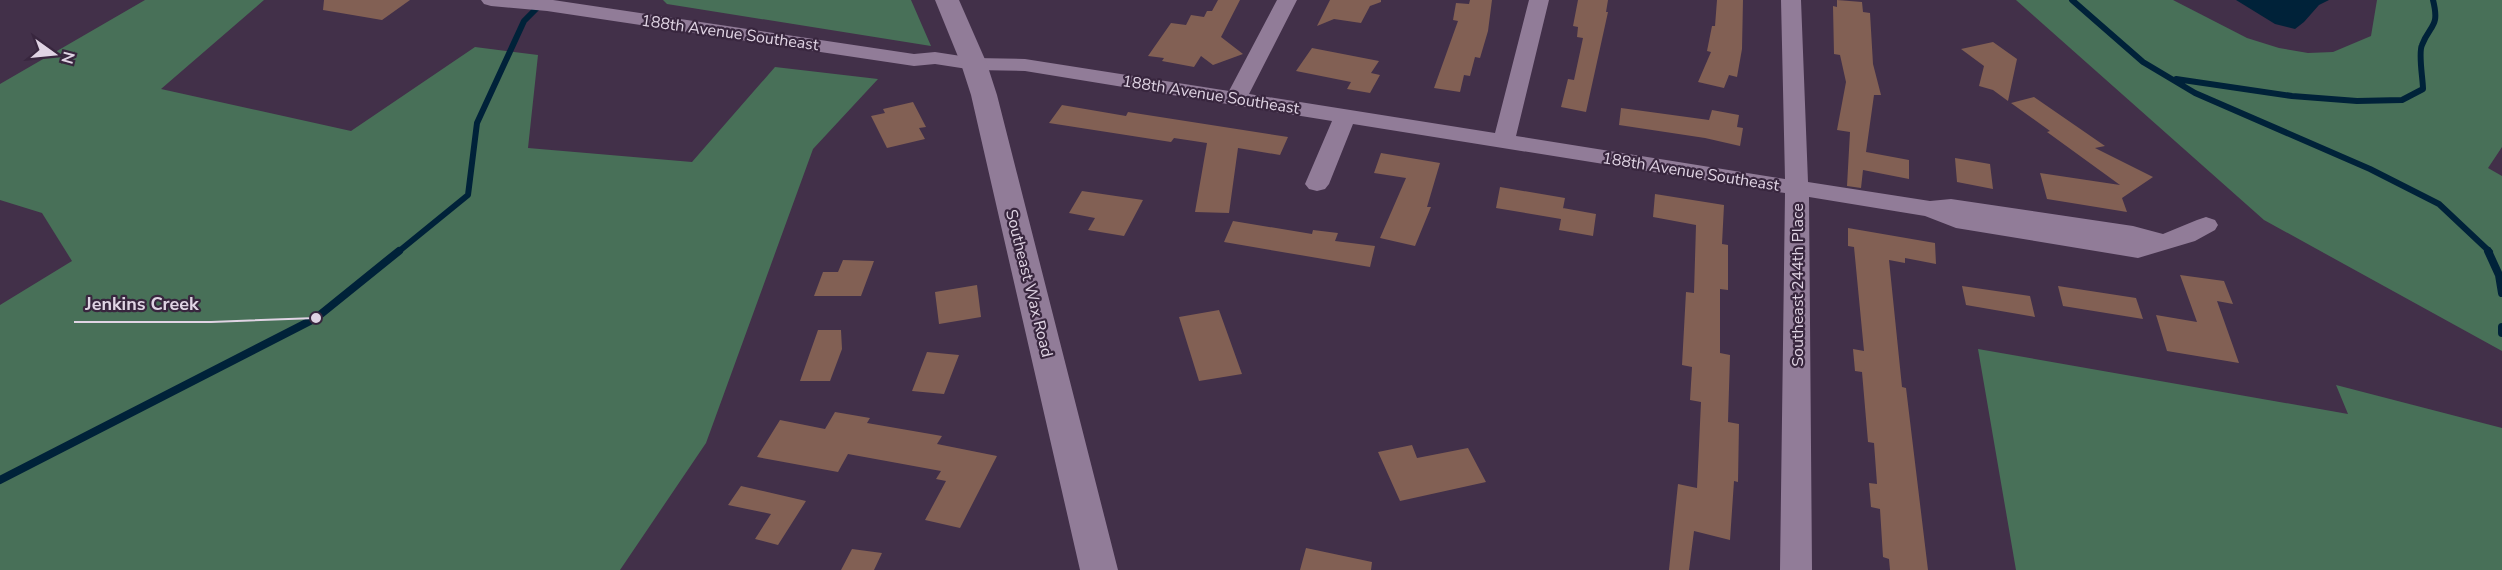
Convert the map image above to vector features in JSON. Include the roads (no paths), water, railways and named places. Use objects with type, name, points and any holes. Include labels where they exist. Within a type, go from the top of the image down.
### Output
[{"type":"street","name":"188th Avenue Southeast","points":[[490,0],[541,4],[914,60],[935,58],[974,64],[1025,65],[1929,209],[1951,206],[2133,234],[2161,241],[2186,235],[2206,225]]},
{"type":"street","name":"Southeast Wax Road","points":[[947,0],[974,64],[987,106],[1099,570]]},
{"type":"street","points":[[1236,98],[1287,0]]},
{"type":"street","points":[[1504,141],[1539,0]]},
{"type":"street","name":"Southeast 244th Place","points":[[1791,0],[1797,188],[1796,570]]},
{"type":"street","points":[[1317,184],[1345,116]]},
{"type":"water","points":[[2236,0],[2329,0],[2319,5],[2295,29],[2275,24]]},
{"type":"waterway","points":[[398,252],[468,195],[477,123],[524,21],[545,0]]},
{"type":"waterway","points":[[2072,0],[2143,62],[2195,93],[2370,169],[2439,204],[2490,252]]},
{"type":"waterway","points":[[2176,79],[2292,96],[2357,101],[2402,100],[2423,89],[2421,49],[2435,21],[2433,0]]},
{"type":"waterway","points":[[0,480],[316,318],[399,251]]},
{"type":"waterway","points":[[2488,251],[2499,275],[2502,293]]},
{"type":"waterway","points":[[2502,327],[2502,333]]},
{"type":"place","name":"Jenkins Creek","points":[[316,318]]}]
